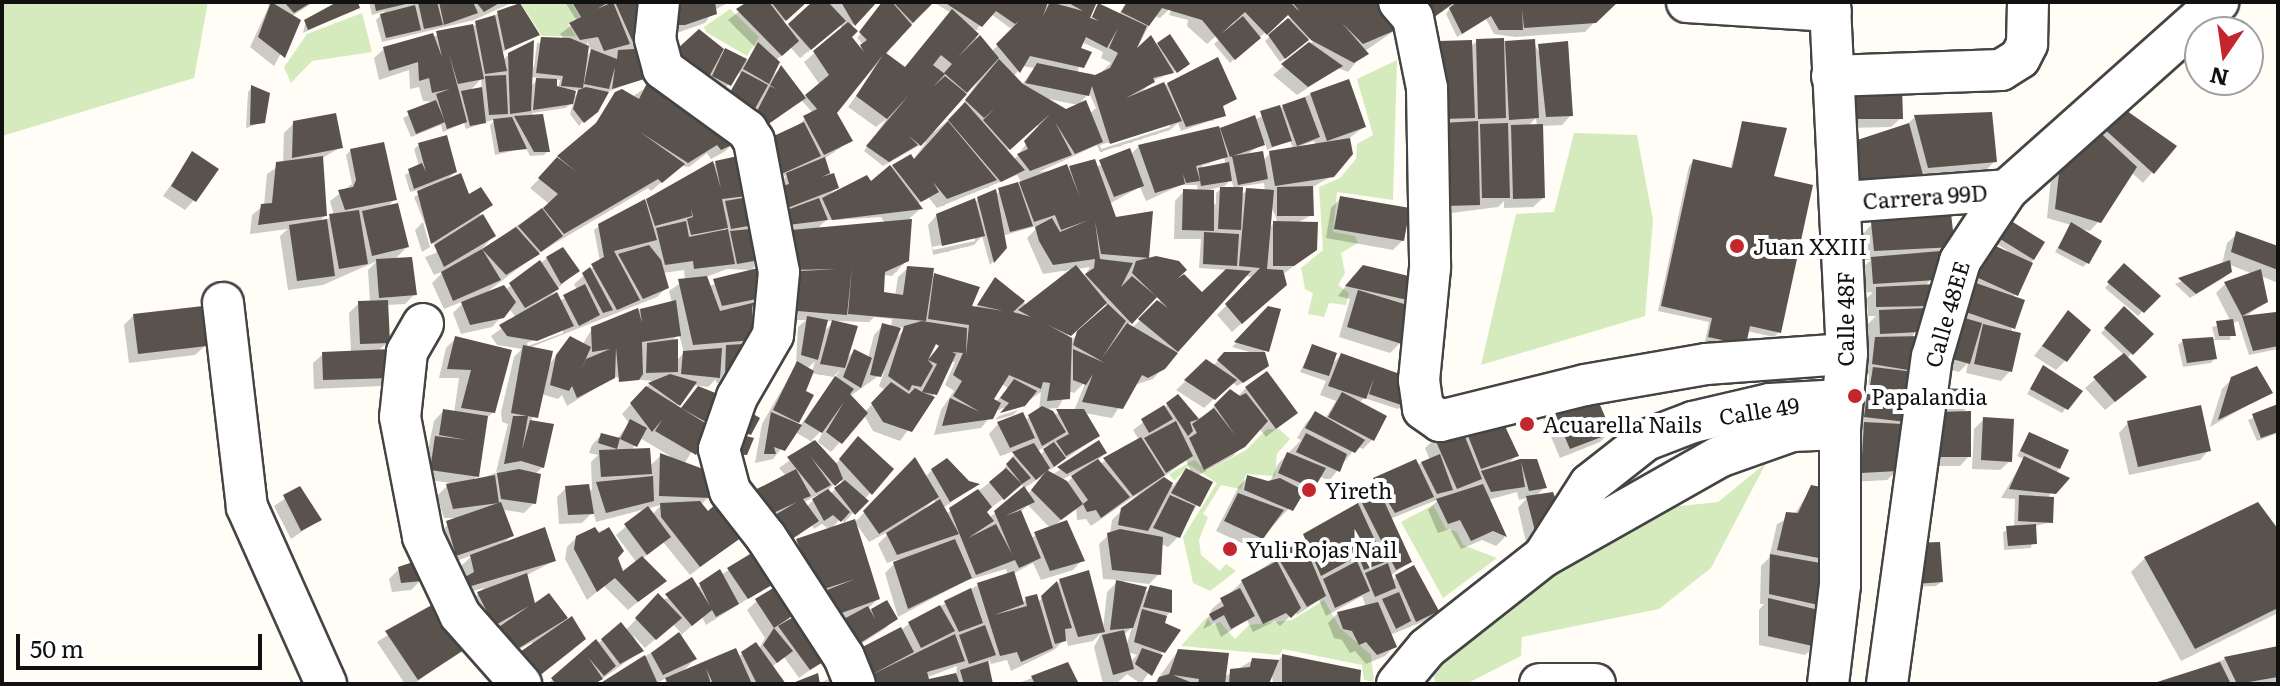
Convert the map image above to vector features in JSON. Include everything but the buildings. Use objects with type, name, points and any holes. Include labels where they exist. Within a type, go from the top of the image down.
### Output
[{"type":"street","points":[[659,2],[655,39],[663,69],[747,130],[754,141],[779,272],[773,335],[737,397],[719,449],[730,491],[844,657],[855,684]]},
{"type":"street","points":[[1399,2],[1413,18],[1427,88],[1430,268],[1419,380],[1423,409],[1440,421],[1585,385],[1706,364],[1847,354]]},
{"type":"street","points":[[1687,2],[1830,7]]},
{"type":"street","points":[[1832,76],[2001,70],[2020,58],[2027,44],[2028,2]]},
{"type":"street","name":"Calle 48EE","points":[[1887,684],[1932,357],[1960,261],[2007,190],[2218,2]]},
{"type":"street","name":"Calle 48F","points":[[1828,684],[1843,527],[1841,414],[1847,354],[1844,202],[1832,76],[1830,7]]},
{"type":"street","name":"Carrera 99D","points":[[1844,202],[2007,190]]},
{"type":"street","points":[[223,303],[247,507],[326,684]]},
{"type":"street","points":[[423,324],[407,352],[400,417],[423,537],[460,615],[521,684]]},
{"type":"street","name":"Calle 49","points":[[1397,684],[1427,648],[1544,556],[1590,484],[1646,440],[1758,407],[1841,414]]},
{"type":"street","points":[[1540,684],[1595,684]]},
{"type":"green space","points":[[2,2],[208,2],[194,78],[2,136]]},
{"type":"green space","points":[[520,2],[571,2],[580,17],[568,24],[576,36],[542,36]]},
{"type":"green space","points":[[730,9],[759,37],[747,56],[706,32],[704,27]]},
{"type":"green space","points":[[362,13],[372,52],[312,61],[291,83],[284,67],[307,34]]},
{"type":"green space","points":[[1397,60],[1393,200],[1337,192],[1333,232],[1355,236],[1358,243],[1341,253],[1345,273],[1338,285],[1349,293],[1346,305],[1329,303],[1324,317],[1308,314],[1313,293],[1305,289],[1301,268],[1323,250],[1319,187],[1340,178],[1356,159],[1357,144],[1373,135],[1357,79]]},
{"type":"green space","points":[[1574,133],[1637,135],[1653,220],[1645,316],[1481,365],[1516,214],[1554,212]]},
{"type":"green space","points":[[1267,429],[1279,429],[1290,439],[1277,454],[1275,476],[1246,474],[1241,489],[1221,485],[1203,514],[1208,517],[1199,540],[1201,555],[1220,571],[1226,564],[1236,571],[1210,591],[1193,583],[1183,537],[1217,483],[1190,465],[1174,481],[1169,474],[1194,460],[1207,471],[1246,450]]},
{"type":"green space","points":[[1766,463],[1711,568],[1659,609],[1522,637],[1521,656],[1466,684],[1436,684],[1432,671],[1442,652],[1635,511],[1718,502]]},
{"type":"green space","points":[[1433,505],[1446,529],[1457,532],[1463,545],[1497,558],[1443,598],[1401,522]]},
{"type":"green space","points":[[1324,600],[1340,628],[1371,655],[1374,682],[1364,680],[1362,665],[1283,649],[1279,655],[1181,646],[1207,617],[1212,625],[1220,622],[1235,639],[1249,625],[1292,620]]},
{"type":"place","name":"Juan XXIII","points":[[1737,246]]},
{"type":"place","name":"Papalandia","points":[[1855,396]]},
{"type":"place","name":"Acuarella Nails","points":[[1527,424]]},
{"type":"place","name":"Yireth","points":[[1309,490]]},
{"type":"place","name":"Yuli Rojas Nail","points":[[1230,549]]}]
